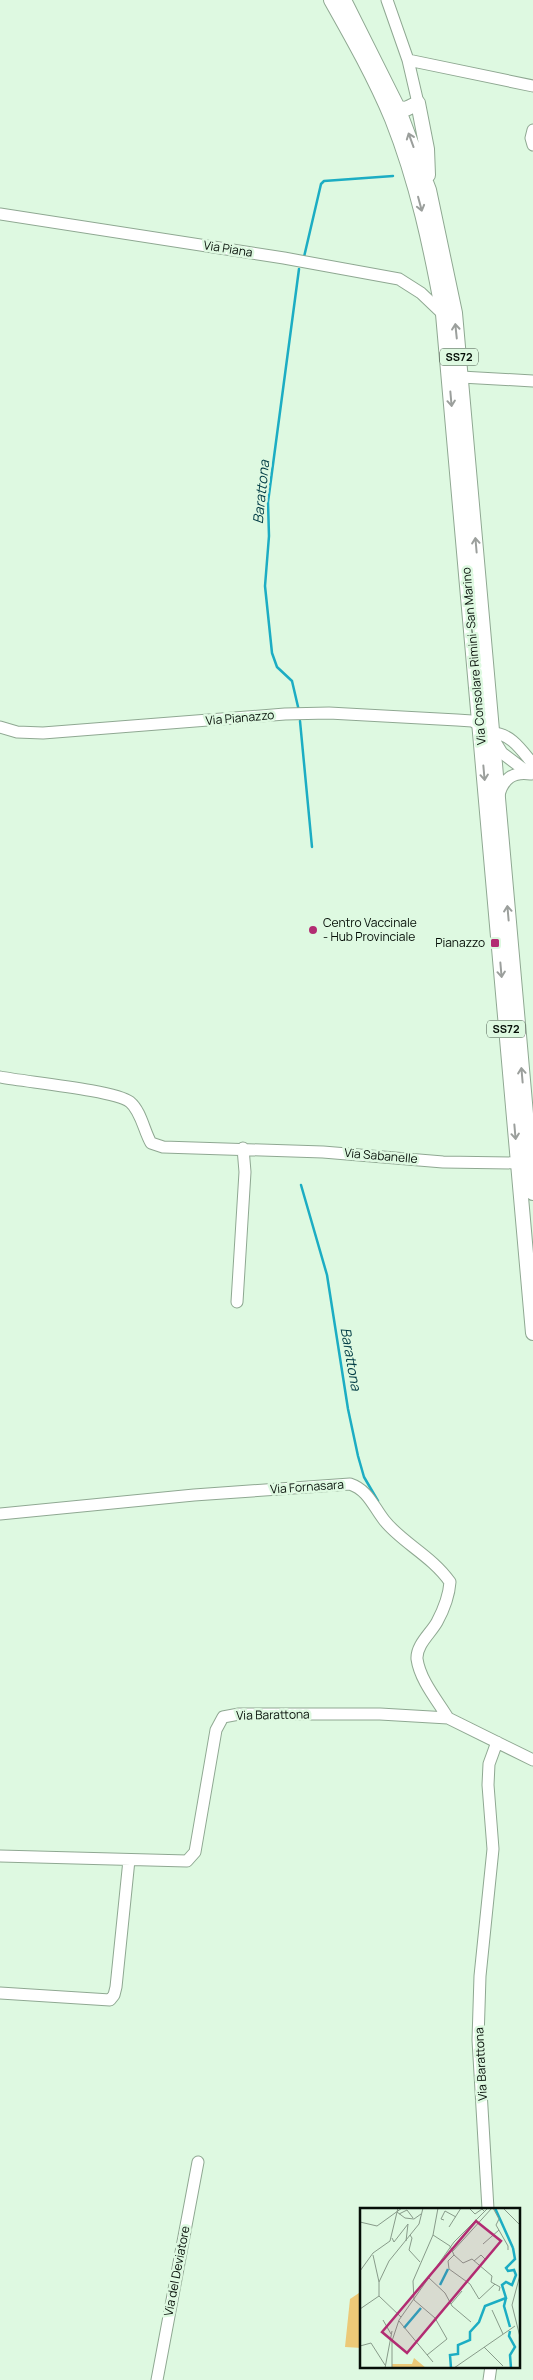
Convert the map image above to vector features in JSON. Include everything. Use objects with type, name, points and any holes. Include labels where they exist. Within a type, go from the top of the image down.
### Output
[{"type":"main road","name":"Via Consolare Rimini-San Marino","points":[[331,0],[364,58],[392,120],[422,212],[443,314],[533,1332]]},
{"type":"main road","name":"Via Consolare Rimini-San Marino","points":[[344,0],[409,106],[455,313],[533,1193]]},
{"type":"main road","points":[[409,106],[427,149],[429,190]]},
{"type":"street","points":[[387,0],[408,60],[409,106]]},
{"type":"street","points":[[408,60],[533,86]]},
{"type":"street","points":[[533,130],[531,142],[533,145]]},
{"type":"street","name":"Via Piana","points":[[0,214],[284,258],[399,279],[421,293],[443,314]]},
{"type":"street","points":[[461,377],[533,381]]},
{"type":"street","name":"Via Pianazzo","points":[[0,727],[18,732],[43,734],[285,714],[323,713],[457,720],[480,725]]},
{"type":"street","points":[[480,725],[492,734],[500,733],[509,738],[532,771],[513,774],[505,781],[498,799]]},
{"type":"street","name":"Via Sabanelle","points":[[0,1077],[112,1095],[130,1102],[138,1114],[151,1143],[163,1147],[243,1148],[452,1162],[518,1163]]},
{"type":"street","points":[[237,1302],[245,1172],[243,1148]]},
{"type":"street","name":"Via Fornasara","points":[[0,1514],[194,1495],[350,1484],[361,1487],[385,1521],[440,1568],[450,1582],[449,1597],[436,1623],[424,1638],[417,1657],[422,1676],[448,1718]]},
{"type":"street","name":"Via Barattona","points":[[0,1856],[188,1861],[196,1852],[216,1730],[223,1717],[239,1714],[380,1714],[448,1718],[533,1760]]},
{"type":"street","name":"Via Barattona","points":[[488,2208],[478,2031],[480,1976],[493,1849],[488,1785],[489,1764],[497,1742]]},
{"type":"street","points":[[0,1994],[110,2000],[114,1995],[129,1860]]},
{"type":"street","name":"Via del Deviatore","points":[[157,2380],[198,2162]]},
{"type":"shaded area","points":[[360,2292],[360,2348],[345,2347],[350,2299]]},
{"type":"waterway","name":"Barattona","points":[[304,257],[321,184],[324,181],[393,176]]},
{"type":"waterway","name":"Barattona","points":[[299,269],[268,502],[269,536],[265,586],[272,653],[277,667],[292,681],[299,711]]},
{"type":"waterway","name":"Barattona","points":[[300,721],[312,847]]},
{"type":"waterway","name":"Barattona","points":[[301,1185],[327,1275],[348,1409],[358,1456],[364,1477],[378,1501]]},
{"type":"place","name":"Centro Vaccinale - Hub Provinciale","points":[[313,930]]},
{"type":"place","name":"Pianazzo","points":[[495,943]]}]
